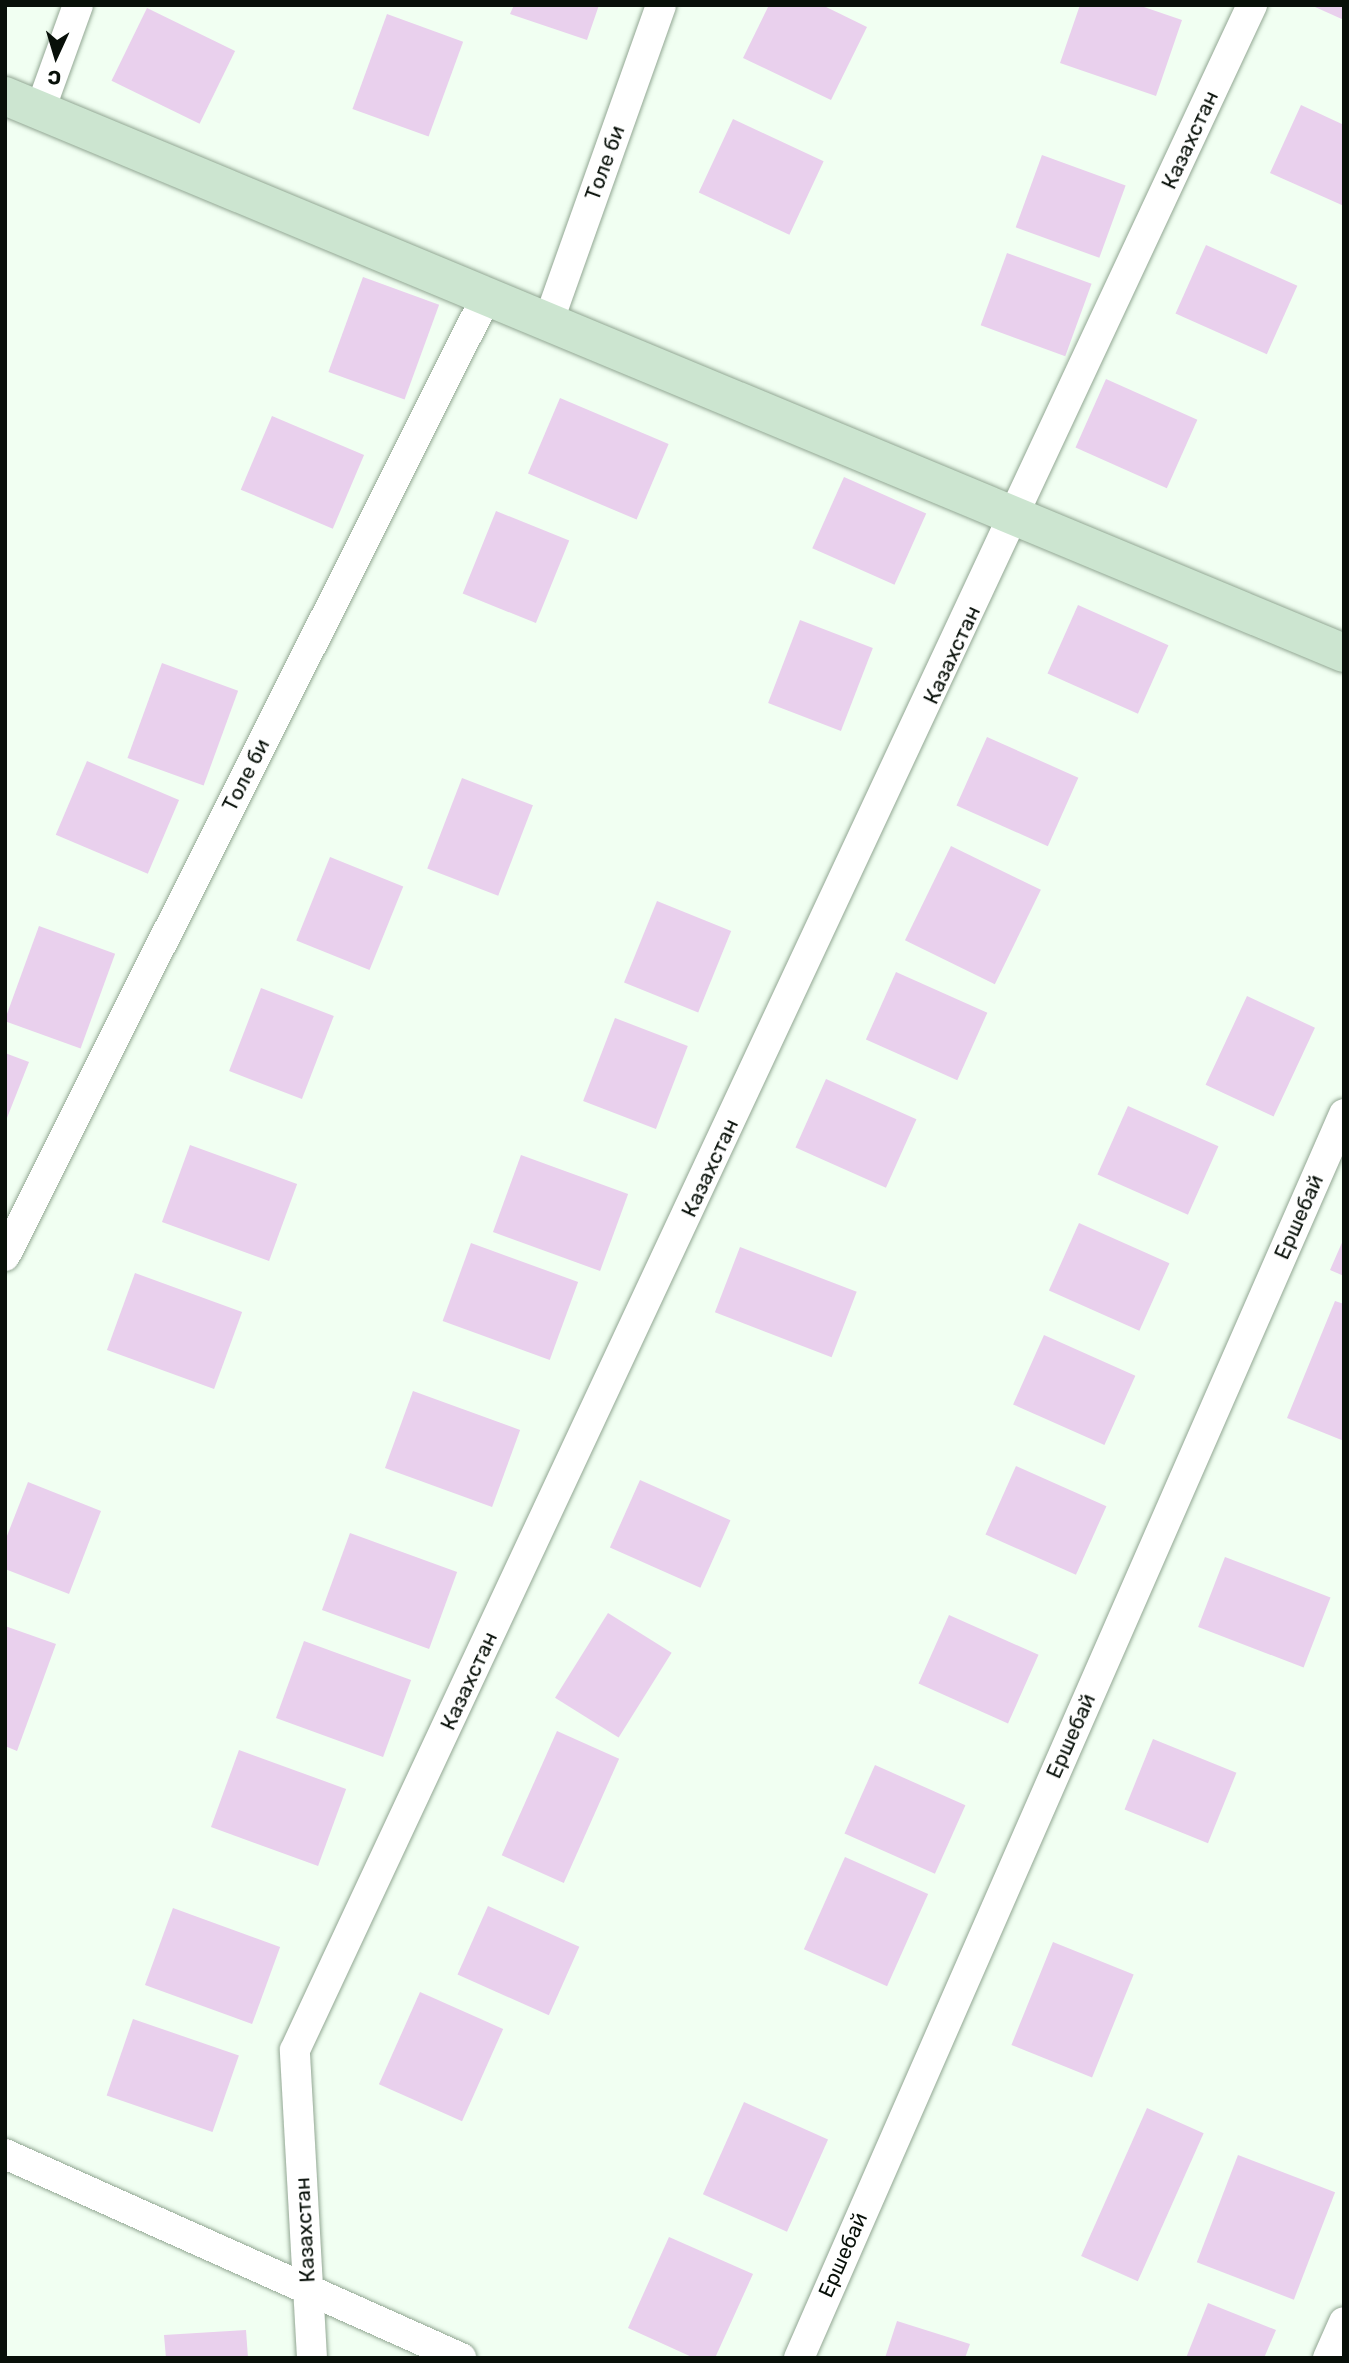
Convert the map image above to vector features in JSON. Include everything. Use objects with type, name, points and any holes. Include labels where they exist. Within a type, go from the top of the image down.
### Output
[{"type":"street","points":[[40,110],[78,5]]},
{"type":"street","name":"Толе би","points":[[549,320],[662,5]]},
{"type":"street","name":"Казахстан","points":[[312,2358],[295,2050],[1017,516],[1252,5]]},
{"type":"street","points":[[5,96],[549,320],[1344,653]]},
{"type":"street","name":"Толе би","points":[[5,1256],[487,295]]},
{"type":"street","name":"Ершебай","points":[[799,2358],[1344,1114]]},
{"type":"street","points":[[5,2154],[461,2358]]},
{"type":"street","points":[[1328,2358],[1344,2322]]},
{"type":"building","points":[[514,5],[599,5],[587,40],[510,14]]},
{"type":"building","points":[[769,5],[822,5],[867,27],[831,100],[743,58]]},
{"type":"building","points":[[1080,5],[1138,5],[1182,20],[1156,96],[1060,63]]},
{"type":"building","points":[[1344,5],[1344,20],[1315,7]]},
{"type":"building","points":[[147,8],[235,51],[200,124],[111,81]]},
{"type":"building","points":[[387,14],[463,42],[429,137],[352,109]]},
{"type":"building","points":[[1301,105],[1344,125],[1344,206],[1270,173]]},
{"type":"building","points":[[733,119],[824,161],[789,235],[699,192]]},
{"type":"building","points":[[1042,155],[1126,185],[1099,258],[1016,227]]},
{"type":"building","points":[[1206,245],[1297,286],[1267,354],[1175,314]]},
{"type":"building","points":[[1007,253],[1092,284],[1065,356],[981,325]]},
{"type":"building","points":[[363,277],[439,305],[405,400],[328,372]]},
{"type":"building","points":[[1106,379],[1197,420],[1167,488],[1075,448]]},
{"type":"building","points":[[560,398],[669,444],[637,520],[528,473]]},
{"type":"building","points":[[272,416],[364,455],[333,529],[241,490]]},
{"type":"building","points":[[844,477],[926,514],[894,585],[812,548]]},
{"type":"building","points":[[496,511],[569,541],[536,623],[463,594]]},
{"type":"building","points":[[1078,605],[1168,645],[1138,714],[1047,674]]},
{"type":"building","points":[[800,620],[873,648],[841,731],[768,703]]},
{"type":"building","points":[[162,663],[238,691],[204,786],[127,758]]},
{"type":"building","points":[[987,737],[1078,778],[1048,846],[956,806]]},
{"type":"building","points":[[87,761],[179,800],[148,874],[56,835]]},
{"type":"building","points":[[462,778],[533,805],[498,896],[427,869]]},
{"type":"building","points":[[951,846],[1041,890],[995,984],[905,940]]},
{"type":"building","points":[[330,857],[403,887],[370,970],[296,940]]},
{"type":"building","points":[[657,901],[731,931],[698,1013],[624,983]]},
{"type":"building","points":[[39,926],[115,954],[81,1049],[5,1021]]},
{"type":"building","points":[[896,972],[987,1013],[957,1080],[866,1040]]},
{"type":"building","points":[[261,988],[334,1016],[302,1099],[229,1071]]},
{"type":"building","points":[[1247,996],[1315,1028],[1274,1117],[1206,1085]]},
{"type":"building","points":[[615,1018],[688,1046],[656,1129],[583,1101]]},
{"type":"building","points":[[5,1053],[29,1062],[5,1123]]},
{"type":"building","points":[[826,1079],[916,1119],[886,1188],[795,1148]]},
{"type":"building","points":[[1128,1106],[1218,1146],[1188,1215],[1097,1175]]},
{"type":"building","points":[[190,1145],[297,1184],[269,1261],[162,1222]]},
{"type":"building","points":[[521,1155],[628,1194],[600,1271],[493,1232]]},
{"type":"building","points":[[1079,1223],[1169,1263],[1139,1331],[1049,1291]]},
{"type":"building","points":[[1344,1238],[1344,1276],[1330,1270]]},
{"type":"building","points":[[471,1243],[578,1282],[550,1360],[443,1321]]},
{"type":"building","points":[[740,1247],[857,1292],[832,1357],[715,1312]]},
{"type":"building","points":[[135,1273],[242,1312],[214,1389],[107,1350]]},
{"type":"building","points":[[1335,1301],[1344,1304],[1344,1441],[1287,1418]]},
{"type":"building","points":[[1044,1335],[1135,1376],[1104,1445],[1013,1404]]},
{"type":"building","points":[[413,1391],[520,1430],[492,1507],[385,1468]]},
{"type":"building","points":[[1016,1466],[1106,1506],[1076,1575],[985,1535]]},
{"type":"building","points":[[640,1480],[730,1520],[700,1588],[610,1548]]},
{"type":"building","points":[[28,1482],[101,1511],[69,1594],[5,1569],[5,1541]]},
{"type":"building","points":[[350,1533],[457,1572],[429,1649],[322,1610]]},
{"type":"building","points":[[1225,1557],[1330,1597],[1304,1668],[1198,1627]]},
{"type":"building","points":[[608,1613],[672,1653],[619,1738],[555,1698]]},
{"type":"building","points":[[949,1615],[1039,1655],[1008,1723],[918,1684]]},
{"type":"building","points":[[5,1626],[56,1644],[17,1751],[5,1746]]},
{"type":"building","points":[[304,1641],[411,1680],[383,1757],[276,1718]]},
{"type":"building","points":[[557,1731],[619,1759],[564,1883],[502,1855]]},
{"type":"building","points":[[1153,1739],[1236,1773],[1208,1843],[1125,1809]]},
{"type":"building","points":[[239,1750],[346,1789],[318,1866],[211,1827]]},
{"type":"building","points":[[875,1765],[965,1805],[935,1874],[844,1834]]},
{"type":"building","points":[[845,1857],[928,1894],[887,1986],[804,1949]]},
{"type":"building","points":[[488,1906],[579,1947],[549,2015],[457,1975]]},
{"type":"building","points":[[173,1908],[280,1947],[252,2024],[145,1985]]},
{"type":"building","points":[[1053,1942],[1134,1975],[1092,2078],[1011,2045]]},
{"type":"building","points":[[420,1992],[503,2029],[462,2121],[379,2084]]},
{"type":"building","points":[[133,2019],[239,2055],[213,2132],[107,2096]]},
{"type":"building","points":[[744,2102],[828,2139],[787,2232],[703,2194]]},
{"type":"building","points":[[1147,2108],[1204,2133],[1138,2281],[1081,2256]]},
{"type":"building","points":[[1238,2155],[1335,2192],[1294,2300],[1197,2262]]},
{"type":"building","points":[[669,2237],[753,2274],[715,2358],[694,2358],[628,2328]]},
{"type":"building","points":[[1208,2303],[1276,2330],[1264,2358],[1186,2358]]},
{"type":"building","points":[[897,2321],[970,2344],[965,2358],[885,2358]]},
{"type":"building","points":[[246,2330],[248,2358],[166,2358],[164,2335]]}]
